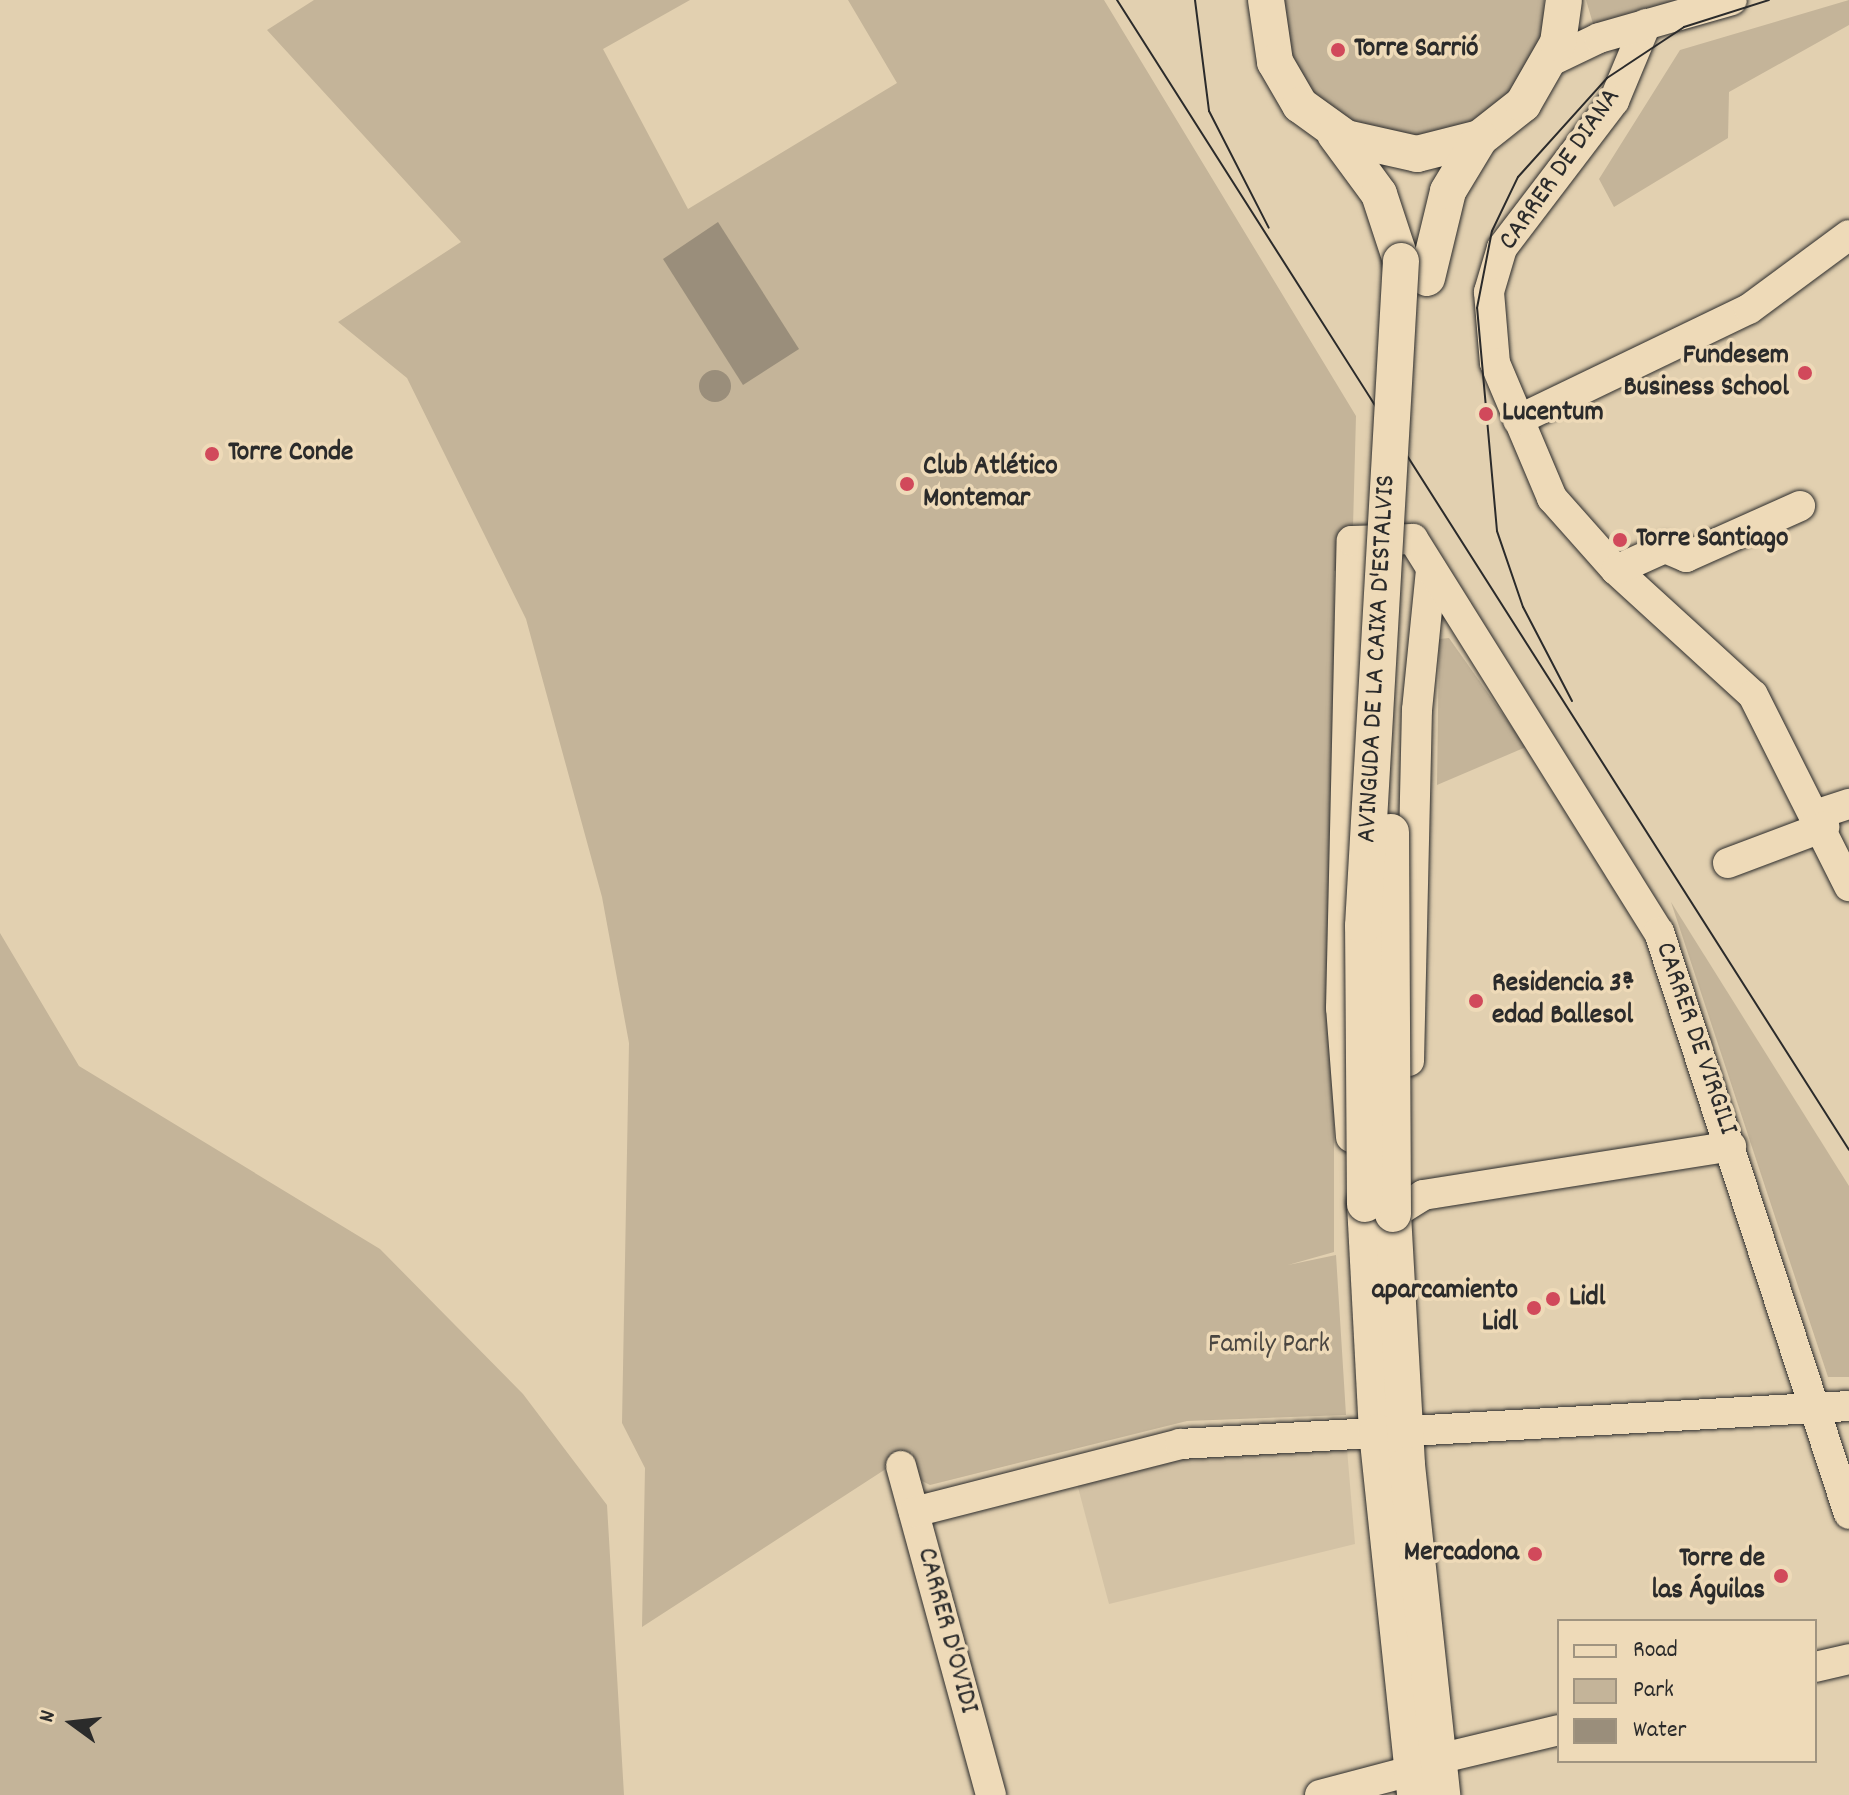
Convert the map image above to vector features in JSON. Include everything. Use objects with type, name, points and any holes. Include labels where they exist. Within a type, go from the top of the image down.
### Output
[{"type":"main road","name":"AVINGUDA DE LA CAIXA D'ESTALVIS","points":[[1266,0],[1268,37],[1285,83],[1334,133],[1379,194],[1414,269]]},
{"type":"main road","points":[[1334,133],[1417,154],[1480,138],[1523,104],[1549,62],[1564,0]]},
{"type":"main road","name":"AVINGUDA DE LA CAIXA D'ESTALVIS","points":[[1442,1795],[1421,1775],[1391,1431],[1363,926],[1414,269],[1448,191],[1480,138]]},
{"type":"street","points":[[1549,62],[1646,24],[1732,0]]},
{"type":"street","name":"CARRER DE DIANA","points":[[1646,24],[1614,101],[1502,248],[1489,292],[1495,363],[1552,498],[1616,570],[1753,695],[1821,820],[1849,886]]},
{"type":"street","points":[[1518,420],[1749,309],[1849,235]]},
{"type":"street","points":[[1616,570],[1665,548],[1686,557],[1800,506]]},
{"type":"street","name":"CARRER DE VIRGILI","points":[[1352,552],[1413,539],[1431,569],[1439,608],[1659,932],[1849,1514]]},
{"type":"street","name":"AVINGUDA DE LA CAIXA D'ESTALVIS","points":[[1352,552],[1341,1008],[1349,1123],[1379,1209]]},
{"type":"street","name":"AVINGUDA DE LA CAIXA D'ESTALVIS","points":[[1379,1209],[1409,1082],[1439,608]]},
{"type":"street","points":[[1728,863],[1849,804]]},
{"type":"street","points":[[1379,1209],[1423,1195],[1731,1146]]},
{"type":"street","points":[[914,1512],[1180,1444],[1849,1406]]},
{"type":"street","name":"CARRER D'OVIDI","points":[[901,1466],[991,1795]]},
{"type":"street","points":[[1817,1667],[1849,1659]]},
{"type":"street","points":[[1320,1795],[1421,1775],[1557,1731]]},
{"type":"shaded area","points":[[1347,1449],[1355,1544],[1109,1604],[1076,1480],[1148,1460]]},
{"type":"green space","name":"Family Park","points":[[314,0],[690,0],[603,49],[688,209],[897,83],[848,0],[1104,0],[1356,416],[1352,564],[1334,571],[1334,1252],[1288,1265],[1336,1255],[1346,1415],[1187,1421],[930,1485],[920,1480],[912,1452],[642,1627],[645,1468],[622,1423],[629,1043],[602,897],[526,619],[407,378],[338,322],[461,242],[267,30]]},
{"type":"green space","points":[[1281,0],[1544,0],[1543,31],[1534,62],[1496,113],[1438,140],[1375,137],[1320,105],[1286,51]]},
{"type":"green space","points":[[1586,0],[1686,0],[1594,27]]},
{"type":"green space","points":[[1849,0],[1849,25],[1729,92],[1728,138],[1614,207],[1599,179],[1680,50]]},
{"type":"green space","points":[[1449,638],[1526,747],[1437,785],[1439,639]]},
{"type":"green space","points":[[1671,902],[1849,1186],[1849,1377],[1828,1377]]},
{"type":"green space","points":[[0,933],[79,1066],[380,1249],[523,1394],[607,1505],[624,1795],[0,1795]]},
{"type":"water","points":[[718,222],[799,349],[743,385],[663,259]]},
{"type":"water","points":[[715,370],[726,375],[731,386],[726,397],[715,402],[704,397],[699,386],[704,375]]},
{"type":"tram line","points":[[1117,0],[1849,1150]]},
{"type":"tram line","points":[[1195,0],[1209,111],[1269,228]]},
{"type":"tram line","points":[[1572,701],[1523,607],[1497,531],[1477,308],[1492,231],[1518,177],[1607,78],[1684,27],[1769,0]]},
{"type":"place","name":"Torre Sarrió","points":[[1338,50]]},
{"type":"place","name":"Fundesem Business School","points":[[1805,373]]},
{"type":"place","name":"Lucentum","points":[[1486,414]]},
{"type":"place","name":"Torre Conde","points":[[212,454]]},
{"type":"place","name":"Club Atlético Montemar","points":[[907,484]]},
{"type":"place","name":"Torre Santiago","points":[[1620,540]]},
{"type":"place","name":"Residencia 3ª edad Ballesol","points":[[1476,1001]]},
{"type":"place","name":"Lidl","points":[[1553,1299]]},
{"type":"place","name":"aparcamiento Lidl","points":[[1534,1308]]},
{"type":"place","name":"Mercadona","points":[[1535,1554]]},
{"type":"place","name":"Torre de las Águilas","points":[[1781,1576]]}]
